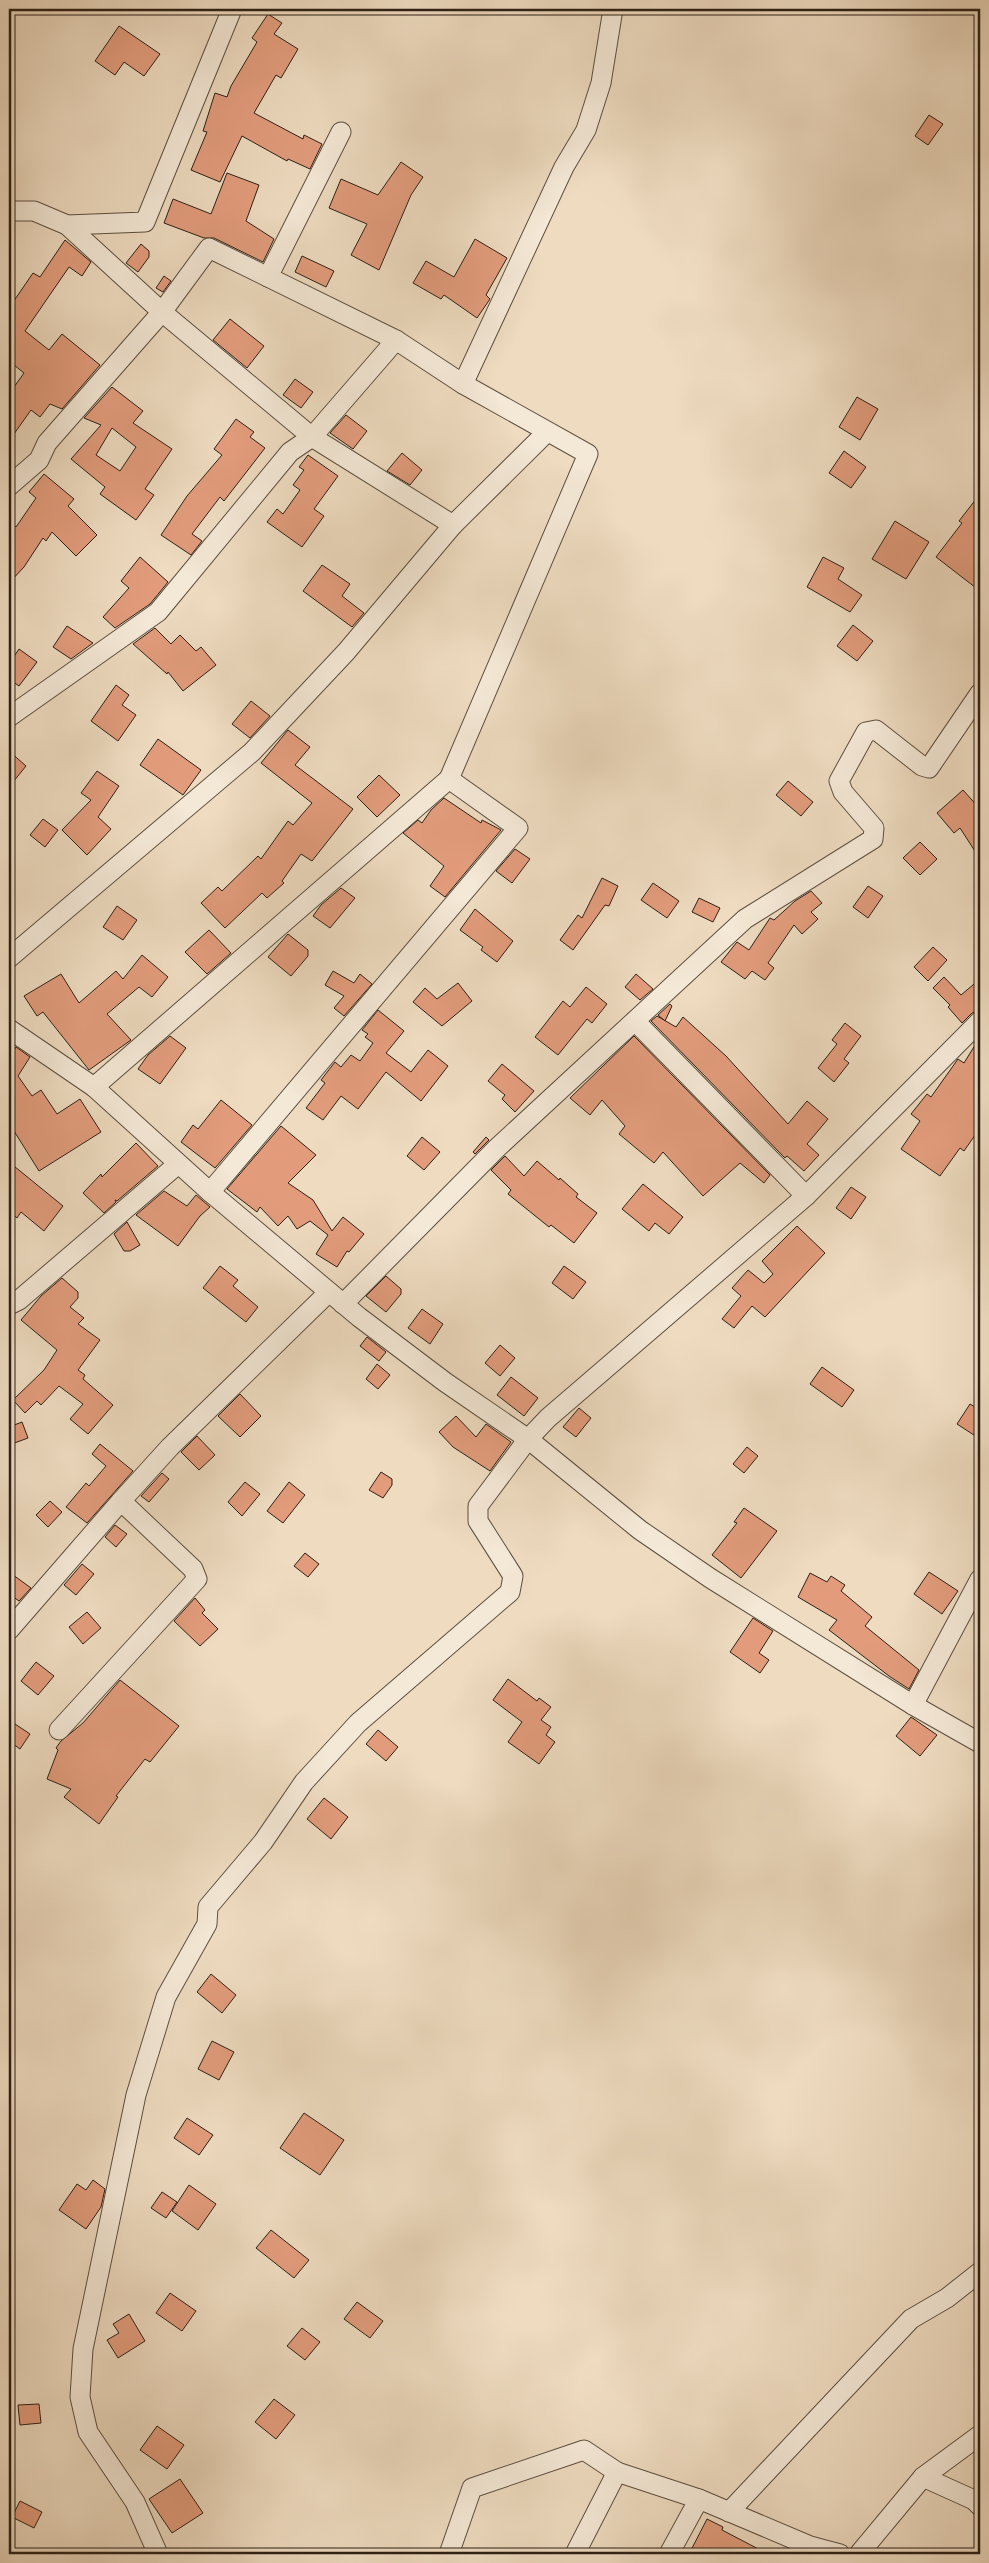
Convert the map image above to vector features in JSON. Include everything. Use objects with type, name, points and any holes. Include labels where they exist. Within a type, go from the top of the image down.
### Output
[{"type":"street","points":[[67,225],[145,222],[232,9]]},
{"type":"street","points":[[463,384],[564,167],[586,130],[601,83],[613,9]]},
{"type":"street","points":[[268,277],[341,132]]},
{"type":"street","points":[[9,211],[34,211],[67,225],[162,312],[312,437],[453,525]]},
{"type":"street","points":[[9,486],[39,460],[47,443],[162,312],[209,248],[396,340],[463,384],[588,454],[449,779],[94,1087]]},
{"type":"street","points":[[9,717],[158,612],[290,452],[312,437],[396,340]]},
{"type":"street","points":[[9,958],[252,752],[346,652],[453,525],[547,432]]},
{"type":"street","points":[[343,1304],[497,1148],[745,919],[873,839],[874,828],[843,792],[839,781],[866,732],[876,730],[922,766],[929,768],[980,694]]},
{"type":"street","points":[[210,1192],[518,828],[449,779]]},
{"type":"street","points":[[635,1021],[806,1196]]},
{"type":"street","points":[[158,2554],[135,2502],[88,2432],[80,2397],[83,2349],[136,2095],[166,1997],[207,1924],[208,1907],[263,1842],[304,1782],[358,1724],[510,1592],[513,1576],[478,1521],[478,1506],[528,1439],[548,1418],[806,1196],[980,1021]]},
{"type":"street","points":[[9,1029],[94,1087],[210,1192],[343,1304],[445,1382],[528,1439],[640,1530],[710,1578],[913,1705],[980,1743]]},
{"type":"street","points":[[9,1305],[19,1300],[178,1164]]},
{"type":"street","points":[[9,1630],[170,1447],[329,1292]]},
{"type":"street","points":[[59,1730],[197,1579],[193,1569],[121,1501]]},
{"type":"street","points":[[913,1705],[980,1579]]},
{"type":"street","points":[[729,2512],[912,2319],[947,2298],[980,2272]]},
{"type":"street","points":[[859,2554],[923,2477],[980,2435]]},
{"type":"street","points":[[449,2554],[472,2488],[584,2450],[617,2472],[699,2499],[810,2546],[840,2554]]},
{"type":"street","points":[[575,2554],[617,2472]]},
{"type":"street","points":[[923,2477],[974,2500],[980,2506]]},
{"type":"street","points":[[669,2554],[699,2499]]},
{"type":"building","points":[[268,14],[282,23],[274,34],[298,49],[281,78],[276,75],[254,113],[303,139],[304,135],[322,144],[310,169],[288,159],[287,161],[242,136],[220,182],[191,170],[207,132],[203,131],[215,93],[227,97],[231,86],[257,42],[252,38]]},
{"type":"building","points":[[119,26],[160,54],[144,76],[124,62],[115,75],[95,61]]},
{"type":"building","points":[[929,115],[943,124],[928,145],[915,136]]},
{"type":"building","points":[[401,162],[423,177],[411,195],[379,270],[351,255],[367,224],[329,208],[341,179],[378,195]]},
{"type":"building","points":[[227,173],[259,185],[246,221],[274,239],[263,262],[214,238],[204,238],[164,223],[173,199],[211,214]]},
{"type":"building","points":[[475,239],[507,258],[486,295],[490,299],[477,318],[444,295],[441,299],[413,283],[426,261],[454,277]]},
{"type":"building","points":[[65,240],[91,262],[82,276],[69,267],[25,331],[49,350],[62,334],[100,365],[62,409],[50,404],[40,417],[31,410],[9,441],[9,394],[24,373],[9,361],[9,308],[33,273],[40,277]]},
{"type":"building","points":[[141,244],[149,251],[149,257],[138,272],[126,263]]},
{"type":"building","points":[[302,256],[334,271],[326,287],[295,272]]},
{"type":"building","points":[[164,276],[171,281],[163,292],[156,288]]},
{"type":"building","points":[[230,319],[264,346],[247,368],[213,340]]},
{"type":"building","points":[[295,379],[313,392],[301,408],[283,395]]},
{"type":"building","points":[[112,387],[143,411],[133,423],[172,449],[145,489],[154,495],[136,520],[100,494],[105,487],[71,459],[101,425],[84,418]],"holes":[[[112,428],[136,447],[120,471],[96,455]]]},
{"type":"building","points":[[857,397],[878,409],[860,440],[839,427]]},
{"type":"building","points":[[346,415],[367,431],[353,449],[330,433]]},
{"type":"building","points":[[236,419],[254,432],[250,437],[265,448],[224,501],[220,497],[192,534],[202,541],[191,555],[161,535],[187,496],[222,455],[214,449]]},
{"type":"building","points":[[844,451],[866,467],[851,488],[829,473]]},
{"type":"building","points":[[402,453],[422,470],[410,485],[387,471]]},
{"type":"building","points":[[308,455],[338,476],[314,509],[324,516],[302,547],[267,522],[277,509],[283,514],[300,490],[293,485],[304,470],[299,467]]},
{"type":"building","points":[[44,474],[74,499],[68,506],[97,535],[76,556],[52,532],[46,541],[43,538],[24,567],[9,583],[9,521],[16,527],[36,498],[29,492]]},
{"type":"building","points":[[980,494],[980,591],[936,557],[962,523],[959,521]]},
{"type":"building","points":[[895,521],[929,542],[906,579],[872,559]]},
{"type":"building","points":[[140,557],[168,582],[150,604],[115,628],[103,617],[129,588],[121,581]]},
{"type":"building","points":[[823,557],[844,568],[838,579],[862,595],[850,612],[807,587]]},
{"type":"building","points":[[322,565],[350,584],[342,596],[364,613],[352,627],[303,591]]},
{"type":"building","points":[[853,625],[873,641],[857,661],[837,646]]},
{"type":"building","points":[[67,626],[93,643],[71,659],[53,647]]},
{"type":"building","points":[[155,628],[171,644],[180,635],[196,651],[201,647],[216,665],[183,691],[168,672],[167,674],[133,644]]},
{"type":"building","points":[[19,649],[37,662],[19,686],[9,679],[9,664]]},
{"type":"building","points":[[116,685],[129,695],[122,705],[136,715],[118,741],[91,721]]},
{"type":"building","points":[[251,701],[270,716],[250,738],[232,724]]},
{"type":"building","points":[[288,730],[310,747],[295,765],[353,809],[312,861],[301,854],[282,881],[284,883],[267,898],[262,893],[225,928],[201,903],[218,887],[222,891],[258,856],[261,859],[288,821],[293,825],[312,803],[261,763]]},
{"type":"building","points":[[158,739],[201,770],[183,795],[140,765]]},
{"type":"building","points":[[9,751],[26,766],[9,787]]},
{"type":"building","points":[[97,771],[119,786],[98,817],[111,829],[87,855],[62,830],[91,800],[81,793]]},
{"type":"building","points":[[379,775],[400,795],[377,817],[357,797]]},
{"type":"building","points":[[788,781],[813,802],[801,816],[776,795]]},
{"type":"building","points":[[963,790],[980,809],[980,859],[960,828],[954,833],[937,813]]},
{"type":"building","points":[[444,798],[481,823],[482,820],[501,830],[445,897],[430,886],[444,866],[403,833],[418,820],[422,823],[431,810]]},
{"type":"building","points":[[43,819],[58,830],[45,847],[30,835]]},
{"type":"building","points":[[920,842],[937,859],[920,875],[903,858]]},
{"type":"building","points":[[515,849],[530,859],[512,883],[496,871]]},
{"type":"building","points":[[602,878],[618,886],[609,906],[605,905],[573,950],[560,940],[578,915],[582,918]]},
{"type":"building","points":[[653,883],[679,901],[667,918],[641,900]]},
{"type":"building","points":[[868,886],[883,896],[868,918],[853,907]]},
{"type":"building","points":[[341,888],[355,898],[330,928],[313,916],[321,905]]},
{"type":"building","points":[[811,891],[822,903],[811,912],[818,919],[802,934],[794,925],[768,963],[774,968],[765,980],[752,971],[745,979],[721,962],[737,942],[749,950],[770,918],[774,920],[795,901]]},
{"type":"building","points":[[699,898],[720,908],[713,922],[692,912]]},
{"type":"building","points":[[117,906],[137,920],[123,940],[103,927]]},
{"type":"building","points":[[475,909],[513,941],[497,962],[481,950],[483,947],[460,930]]},
{"type":"building","points":[[209,930],[231,953],[207,974],[185,952]]},
{"type":"building","points":[[288,934],[308,950],[308,956],[291,976],[268,957]]},
{"type":"building","points":[[933,947],[947,960],[928,981],[914,967]]},
{"type":"building","points":[[142,955],[168,977],[152,997],[139,987],[107,1014],[131,1040],[89,1070],[43,1012],[37,1016],[24,996],[61,974],[79,1003],[116,971],[123,979]]},
{"type":"building","points":[[333,971],[354,983],[360,974],[372,984],[344,1016],[334,1008],[344,996],[325,985]]},
{"type":"building","points":[[636,974],[653,989],[640,1000],[625,987]]},
{"type":"building","points":[[944,977],[961,995],[980,979],[980,1010],[972,1013],[962,1023],[948,1007],[950,1005],[933,988]]},
{"type":"building","points":[[458,983],[472,1001],[442,1026],[413,1002],[425,988],[437,999]]},
{"type":"building","points":[[586,987],[607,1004],[592,1023],[587,1019],[558,1055],[535,1037],[563,1001],[570,1007]]},
{"type":"building","points":[[670,1004],[672,1006],[665,1021],[658,1015]]},
{"type":"building","points":[[378,1010],[404,1031],[386,1053],[411,1072],[428,1050],[448,1066],[421,1101],[386,1072],[358,1109],[341,1096],[323,1120],[306,1108],[325,1083],[321,1080],[335,1062],[341,1067],[351,1055],[360,1061],[373,1043],[365,1037],[368,1034],[362,1030]]},
{"type":"building","points":[[657,1016],[676,1027],[683,1017],[726,1056],[788,1124],[807,1101],[828,1119],[807,1144],[819,1155],[804,1171],[787,1156],[785,1158],[651,1021]]},
{"type":"building","points":[[845,1023],[861,1036],[844,1059],[849,1063],[834,1082],[818,1068],[837,1044],[832,1040]]},
{"type":"building","points":[[170,1036],[186,1048],[160,1084],[138,1069],[148,1055]]},
{"type":"building","points":[[634,1036],[770,1175],[764,1183],[740,1163],[703,1196],[663,1152],[654,1163],[619,1134],[625,1126],[602,1100],[590,1115],[570,1098]]},
{"type":"building","points":[[980,1037],[980,1128],[964,1151],[960,1148],[940,1176],[901,1149],[920,1121],[911,1114],[927,1094],[931,1097],[958,1059],[964,1063]]},
{"type":"building","points":[[16,1047],[30,1057],[18,1076],[32,1096],[41,1090],[57,1114],[80,1099],[101,1132],[39,1171],[9,1123],[9,1058]]},
{"type":"building","points":[[502,1064],[534,1091],[515,1112],[502,1099],[505,1095],[488,1081]]},
{"type":"building","points":[[221,1100],[252,1125],[215,1168],[181,1142],[193,1125],[198,1129]]},
{"type":"building","points":[[281,1126],[316,1155],[288,1183],[313,1200],[332,1231],[343,1217],[364,1234],[349,1252],[347,1251],[337,1267],[316,1254],[328,1235],[310,1221],[297,1229],[288,1216],[278,1226],[260,1207],[257,1212],[227,1189]]},
{"type":"building","points":[[422,1137],[440,1152],[424,1170],[407,1156]]},
{"type":"building","points":[[486,1137],[489,1140],[475,1154],[473,1152]]},
{"type":"building","points":[[136,1143],[158,1166],[117,1201],[115,1200],[116,1202],[104,1213],[83,1193]]},
{"type":"building","points":[[505,1156],[524,1176],[537,1161],[559,1180],[560,1178],[578,1194],[576,1197],[597,1213],[574,1243],[551,1225],[549,1227],[508,1194],[511,1190],[491,1170]]},
{"type":"building","points":[[9,1162],[63,1206],[44,1231],[21,1212],[17,1218],[9,1211]]},
{"type":"building","points":[[643,1184],[683,1217],[669,1234],[655,1223],[649,1231],[622,1209]]},
{"type":"building","points":[[851,1187],[866,1197],[851,1219],[836,1208]]},
{"type":"building","points":[[164,1191],[187,1206],[196,1195],[210,1207],[200,1216],[178,1246],[136,1215]]},
{"type":"building","points":[[127,1222],[140,1245],[130,1251],[124,1251],[114,1234]]},
{"type":"building","points":[[797,1226],[825,1253],[765,1317],[752,1306],[734,1328],[722,1319],[741,1296],[732,1288],[748,1270],[764,1283],[773,1274],[762,1261]]},
{"type":"building","points":[[220,1266],[238,1280],[233,1286],[258,1307],[246,1322],[203,1288]]},
{"type":"building","points":[[564,1266],[586,1282],[573,1299],[552,1283]]},
{"type":"building","points":[[386,1276],[401,1289],[401,1294],[386,1312],[366,1296]]},
{"type":"building","points":[[62,1278],[78,1292],[78,1298],[70,1307],[84,1318],[78,1324],[100,1340],[78,1370],[85,1375],[83,1379],[113,1405],[88,1434],[70,1419],[83,1404],[59,1386],[41,1405],[37,1401],[25,1413],[13,1400],[44,1370],[57,1350],[21,1320],[41,1296]]},
{"type":"building","points":[[422,1309],[443,1324],[430,1344],[408,1328]]},
{"type":"building","points":[[367,1337],[386,1352],[379,1361],[360,1346]]},
{"type":"building","points":[[500,1345],[515,1358],[500,1376],[485,1363]]},
{"type":"building","points":[[377,1364],[390,1375],[378,1389],[366,1379]]},
{"type":"building","points":[[822,1367],[854,1390],[842,1407],[810,1384]]},
{"type":"building","points":[[511,1377],[538,1398],[524,1416],[497,1395]]},
{"type":"building","points":[[240,1394],[261,1416],[240,1437],[218,1416]]},
{"type":"building","points":[[970,1404],[980,1410],[980,1439],[957,1424]]},
{"type":"building","points":[[579,1408],[591,1418],[576,1437],[563,1427]]},
{"type":"building","points":[[456,1416],[476,1437],[486,1424],[511,1442],[490,1471],[453,1447],[439,1432]]},
{"type":"building","points":[[22,1422],[28,1438],[9,1445],[9,1427]]},
{"type":"building","points":[[197,1436],[215,1455],[199,1470],[181,1452]]},
{"type":"building","points":[[100,1444],[133,1471],[87,1523],[66,1507],[86,1483],[89,1486],[106,1466],[92,1454]]},
{"type":"building","points":[[747,1447],[758,1456],[744,1473],[733,1464]]},
{"type":"building","points":[[381,1472],[392,1479],[392,1485],[383,1498],[369,1490]]},
{"type":"building","points":[[162,1473],[169,1479],[149,1502],[141,1496]]},
{"type":"building","points":[[245,1482],[260,1494],[242,1516],[228,1502]]},
{"type":"building","points":[[289,1482],[305,1495],[283,1523],[267,1511]]},
{"type":"building","points":[[50,1501],[62,1512],[48,1527],[36,1515]]},
{"type":"building","points":[[744,1508],[777,1531],[741,1578],[712,1555],[737,1523],[734,1522]]},
{"type":"building","points":[[115,1525],[127,1534],[116,1547],[105,1537]]},
{"type":"building","points":[[305,1553],[319,1564],[308,1577],[294,1566]]},
{"type":"building","points":[[82,1564],[94,1574],[76,1595],[64,1585]]},
{"type":"building","points":[[9,1572],[31,1588],[19,1601],[9,1594]]},
{"type":"building","points":[[929,1572],[958,1591],[942,1614],[914,1594]]},
{"type":"building","points":[[810,1573],[827,1582],[831,1576],[845,1585],[841,1591],[872,1617],[865,1626],[919,1670],[909,1689],[829,1630],[837,1620],[798,1597]]},
{"type":"building","points":[[195,1598],[205,1610],[202,1613],[218,1629],[200,1646],[174,1621]]},
{"type":"building","points":[[87,1612],[101,1628],[83,1644],[69,1627]]},
{"type":"building","points":[[753,1618],[773,1631],[759,1653],[769,1660],[760,1673],[730,1652]]},
{"type":"building","points":[[36,1662],[54,1676],[38,1695],[21,1681]]},
{"type":"building","points":[[508,1679],[537,1701],[539,1698],[551,1707],[541,1720],[551,1727],[546,1735],[555,1742],[539,1764],[508,1742],[522,1722],[493,1700]]},
{"type":"building","points":[[120,1680],[179,1726],[150,1762],[145,1759],[116,1796],[118,1797],[99,1824],[64,1797],[71,1789],[47,1779],[58,1750],[56,1748],[61,1741],[83,1723]]},
{"type":"building","points":[[911,1717],[937,1735],[920,1756],[896,1736]]},
{"type":"building","points":[[9,1720],[30,1734],[20,1749],[9,1741]]},
{"type":"building","points":[[378,1730],[398,1747],[386,1761],[366,1744]]},
{"type":"building","points":[[324,1798],[348,1817],[331,1839],[307,1819]]},
{"type":"building","points":[[211,1974],[236,1995],[222,2013],[197,1992]]},
{"type":"building","points":[[212,2041],[234,2052],[219,2080],[198,2069]]},
{"type":"building","points":[[304,2113],[344,2140],[320,2175],[280,2148]]},
{"type":"building","points":[[187,2118],[213,2135],[199,2155],[174,2138]]},
{"type":"building","points":[[93,2180],[105,2189],[101,2207],[86,2229],[59,2210],[77,2184],[86,2190]]},
{"type":"building","points":[[189,2185],[216,2204],[198,2230],[172,2211]]},
{"type":"building","points":[[162,2192],[177,2202],[166,2218],[151,2208]]},
{"type":"building","points":[[271,2230],[309,2260],[294,2278],[256,2248]]},
{"type":"building","points":[[170,2293],[196,2311],[182,2331],[156,2313]]},
{"type":"building","points":[[357,2302],[383,2321],[370,2338],[344,2319]]},
{"type":"building","points":[[129,2314],[145,2341],[118,2358],[107,2340],[119,2333],[113,2324]]},
{"type":"building","points":[[302,2328],[320,2342],[305,2360],[287,2346]]},
{"type":"building","points":[[274,2399],[295,2415],[276,2439],[255,2422]]},
{"type":"building","points":[[39,2404],[41,2423],[20,2425],[18,2405]]},
{"type":"building","points":[[157,2426],[184,2445],[167,2469],[140,2450]]},
{"type":"building","points":[[180,2479],[203,2513],[172,2533],[149,2499]]},
{"type":"building","points":[[20,2501],[42,2512],[34,2528],[12,2517]]},
{"type":"building","points":[[707,2519],[723,2527],[722,2530],[768,2554],[689,2554]]}]
